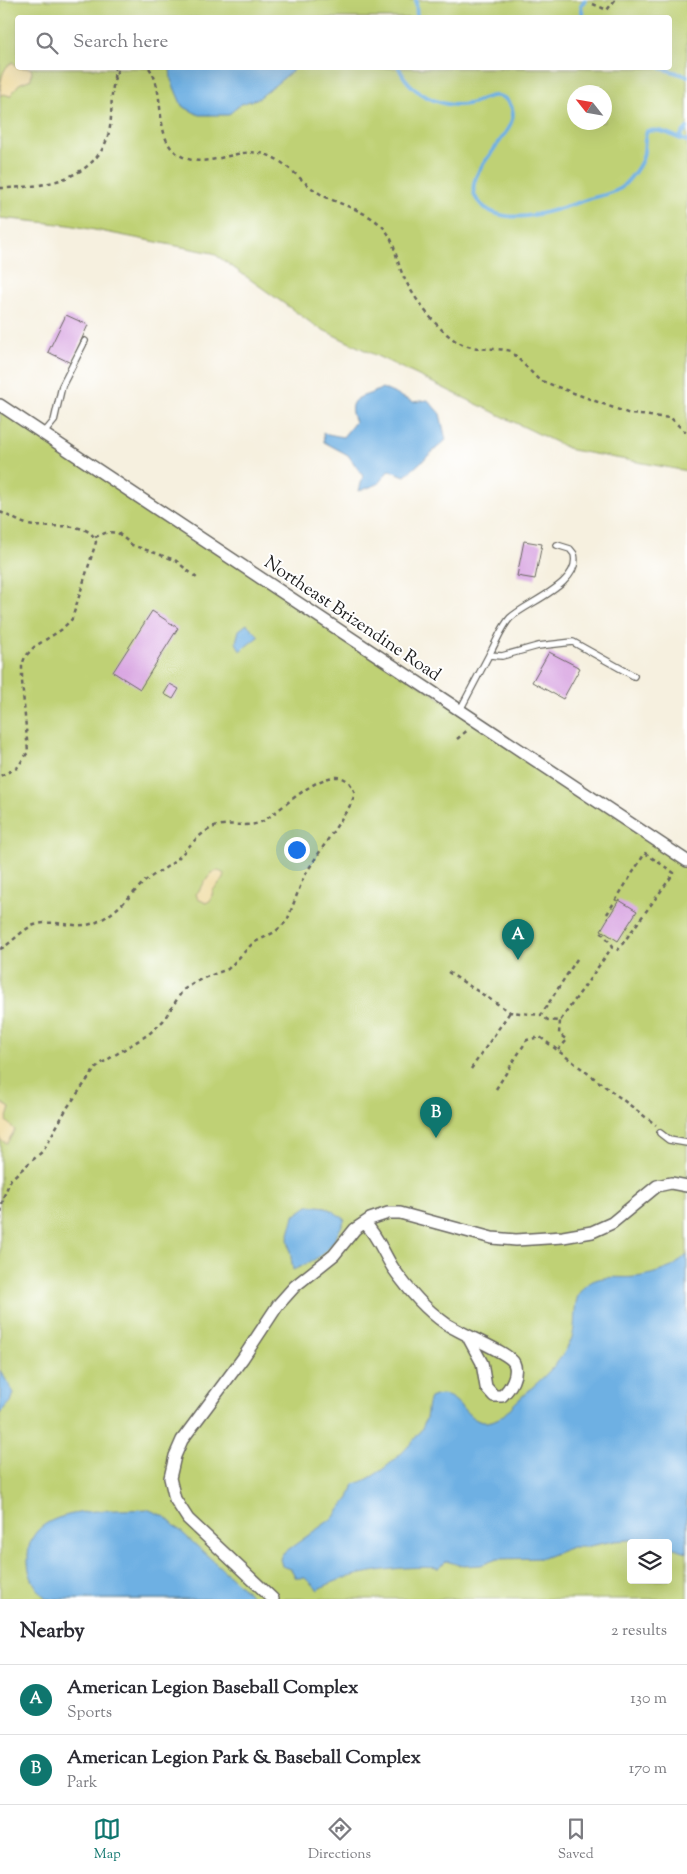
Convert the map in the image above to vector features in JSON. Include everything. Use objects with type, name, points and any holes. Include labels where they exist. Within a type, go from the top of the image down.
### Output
[{"type":"street","name":"Northeast Brizendine Road","points":[[0,405],[687,861]]},
{"type":"street","points":[[273,1599],[188,1519],[175,1499],[170,1478],[175,1456],[182,1440],[243,1358],[278,1305],[295,1286],[334,1255],[355,1229],[388,1213],[400,1213],[492,1238],[516,1240],[563,1236],[592,1232],[612,1223],[657,1186],[671,1183],[687,1186]]},
{"type":"street","points":[[365,1223],[376,1235],[393,1267],[409,1289],[445,1323],[468,1337],[509,1355],[515,1364],[515,1376],[509,1389],[502,1396],[494,1396],[486,1387],[482,1363],[468,1337]]},
{"type":"lane","points":[[44,433],[54,420],[62,386],[85,341]]},
{"type":"lane","points":[[460,710],[510,619],[557,588],[573,569],[574,554],[570,549],[557,545]]},
{"type":"lane","points":[[489,655],[502,656],[538,646],[573,642],[634,676]]},
{"type":"lane","points":[[660,1133],[669,1140],[687,1143]]},
{"type":"path","points":[[593,4],[607,10],[615,0]]},
{"type":"path","points":[[0,188],[42,186],[63,179],[90,165],[108,136],[115,70]]},
{"type":"path","points":[[114,80],[118,70]]},
{"type":"path","points":[[150,70],[154,78],[166,136],[175,151],[196,161],[216,159],[245,152],[268,155],[278,160],[318,193],[368,215],[388,231],[408,286],[452,339],[473,347],[511,350],[539,380],[630,414],[670,418],[687,434]]},
{"type":"path","points":[[0,512],[29,525],[80,529],[95,537],[108,532],[118,533],[132,545],[175,560],[198,579]]},
{"type":"path","points":[[0,776],[18,768],[28,752],[26,704],[22,680],[23,660],[34,647],[68,625],[72,619],[78,606],[83,580],[95,551],[95,537]]},
{"type":"path","points":[[457,739],[469,730],[475,721]]},
{"type":"path","points":[[0,949],[37,924],[84,926],[101,920],[117,910],[153,874],[177,859],[198,838],[216,826],[232,823],[259,823],[310,786],[330,778],[336,777],[346,781],[354,790],[355,794],[351,804],[304,876],[287,921],[275,932],[253,943],[228,969],[200,980],[183,990],[163,1021],[149,1034],[102,1063],[96,1069],[67,1108],[43,1151],[11,1179],[2,1198],[0,1221]]},
{"type":"path","points":[[601,932],[618,950],[674,873],[645,853],[607,914]]},
{"type":"path","points":[[558,1050],[566,1040],[558,1034],[560,1021],[613,946]]},
{"type":"path","points":[[541,1015],[577,959]]},
{"type":"path","points":[[448,972],[510,1012],[541,1015],[548,1020],[560,1021]]},
{"type":"path","points":[[471,1069],[510,1012]]},
{"type":"path","points":[[496,1089],[527,1040],[540,1037],[655,1123],[660,1133]]},
{"type":"green space","points":[[0,0],[687,0],[687,471],[572,450],[317,327],[213,253],[69,225],[0,218]]},
{"type":"green space","points":[[0,408],[687,861],[687,1599],[0,1599]]},
{"type":"sand","points":[[13,62],[15,70],[31,70],[31,79],[19,84],[10,96],[3,94],[0,96],[1,82],[9,64]]},
{"type":"sand","points":[[218,870],[224,874],[224,879],[213,890],[211,900],[206,903],[198,899],[196,894],[208,877]]},
{"type":"sand","points":[[0,1102],[10,1108],[6,1121],[15,1130],[7,1143],[0,1140]]},
{"type":"water","points":[[170,70],[294,70],[259,98],[241,104],[228,115],[199,115],[182,106],[171,80]]},
{"type":"water","points":[[382,388],[413,402],[428,400],[440,414],[446,440],[405,476],[389,470],[378,484],[359,491],[363,476],[348,455],[324,442],[323,433],[343,437],[355,422],[352,413],[354,402]]},
{"type":"water","points":[[247,624],[259,636],[240,651],[236,642],[239,630]]},
{"type":"water","points":[[309,1205],[326,1207],[345,1219],[330,1246],[320,1256],[293,1270],[288,1238],[294,1216]]},
{"type":"water","points":[[687,1255],[687,1552],[672,1547],[672,1539],[627,1539],[584,1547],[572,1547],[543,1558],[497,1559],[481,1565],[463,1566],[446,1561],[439,1568],[426,1567],[377,1571],[344,1579],[318,1590],[305,1578],[296,1578],[291,1569],[282,1566],[280,1559],[282,1554],[334,1517],[349,1498],[354,1484],[373,1476],[384,1468],[414,1439],[425,1421],[430,1398],[441,1395],[450,1397],[478,1421],[487,1422],[499,1418],[554,1366],[566,1349],[573,1334],[577,1299],[584,1287],[602,1278],[644,1276],[671,1267]]},
{"type":"water","points":[[0,1370],[14,1393],[11,1402],[0,1414]]},
{"type":"water","points":[[147,1509],[164,1516],[255,1599],[46,1599],[32,1579],[28,1562],[32,1538],[42,1526],[57,1518],[75,1514],[94,1511]]},
{"type":"building","points":[[66,315],[88,325],[71,363],[48,352]]},
{"type":"building","points":[[524,541],[542,544],[535,579],[517,576]]},
{"type":"building","points":[[152,611],[178,628],[140,689],[113,672]]},
{"type":"building","points":[[549,652],[580,668],[563,699],[532,682]]},
{"type":"building","points":[[170,684],[179,689],[173,699],[164,694]]},
{"type":"building","points":[[619,900],[637,911],[618,941],[601,930]]},
{"type":"waterway","points":[[416,0],[417,15]]},
{"type":"waterway","points":[[583,15],[581,5],[585,0]]},
{"type":"waterway","points":[[400,70],[404,77],[419,92],[437,101],[458,105],[500,96],[504,98],[512,109],[512,121],[477,175],[473,189],[478,201],[489,210],[502,215],[516,217],[547,212],[618,190],[630,178],[642,160],[647,131],[663,132],[687,141]]},
{"type":"waterway","points":[[668,70],[687,76]]},
{"type":"waterway","points":[[681,139],[681,135],[687,128]]},
{"type":"place","name":"American Legion Baseball Complex","points":[[518,960]]},
{"type":"place","name":"American Legion Park & Baseball Complex","points":[[436,1138]]}]
